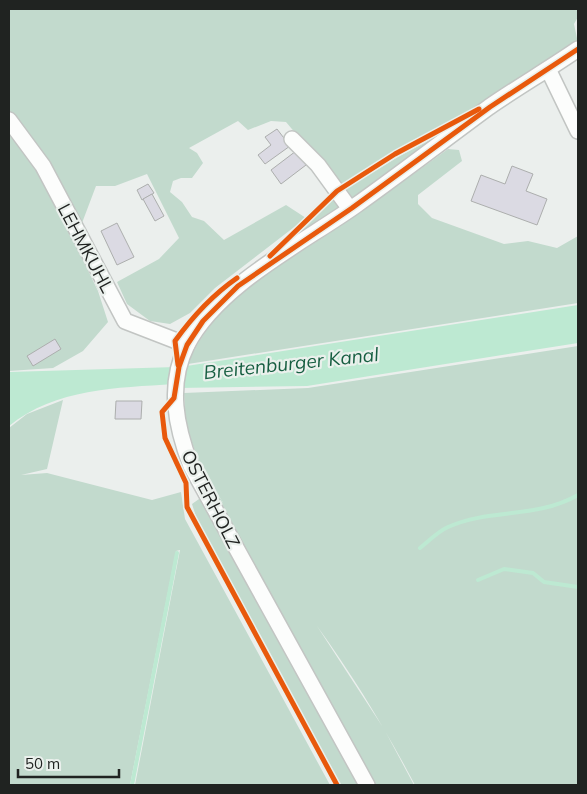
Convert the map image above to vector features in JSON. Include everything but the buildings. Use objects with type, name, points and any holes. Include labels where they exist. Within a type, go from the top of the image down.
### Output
[{"type":"street","name":"OSTERHOLZ","points":[[367,785],[191,466],[176,419],[174,398],[178,367],[187,345],[203,321],[238,286],[350,209],[490,107],[578,49]]},
{"type":"street","points":[[548,69],[578,131]]},
{"type":"street","name":"LEHMKUHL","points":[[9,120],[43,166],[125,321],[187,345]]},
{"type":"street","points":[[292,139],[318,165],[350,209]]},
{"type":"shaded area","points":[[9,9],[578,9],[578,17],[574,24],[578,43],[472,109],[393,152],[340,186],[286,122],[271,121],[248,130],[238,121],[189,148],[197,153],[203,163],[192,178],[181,178],[173,181],[170,192],[182,202],[192,217],[204,221],[224,240],[286,205],[306,218],[215,288],[190,313],[170,324],[150,321],[127,304],[117,282],[159,259],[179,238],[147,174],[115,186],[96,186],[82,223],[68,229],[98,291],[108,322],[83,351],[53,368],[9,371]]},
{"type":"shaded area","points":[[460,124],[351,202],[342,191],[398,157]]},
{"type":"shaded area","points":[[448,149],[459,150],[462,161],[418,195],[418,204],[432,218],[504,244],[528,241],[557,248],[578,236],[578,303],[188,364],[200,340],[215,319],[254,284],[356,215]]},
{"type":"shaded area","points":[[337,195],[345,207],[289,244]]},
{"type":"shaded area","points":[[578,346],[578,785],[415,785],[385,731],[414,785],[339,785],[198,523],[192,504],[213,489],[223,502],[205,476],[186,428],[184,393],[308,388]],"holes":[[[317,626],[357,684],[383,728]]]},
{"type":"shaded area","points":[[63,400],[47,469],[21,475],[47,473],[152,500],[181,492],[185,519],[330,785],[135,785],[180,550],[176,551],[130,785],[9,785],[9,428],[27,414]]},
{"type":"water","name":"Breitenburger Kanal","points":[[578,305],[578,343],[307,386],[178,388],[180,367]]},
{"type":"water","points":[[176,367],[174,384],[109,389],[67,397],[27,413],[9,426],[9,372]]},
{"type":"waterway","points":[[420,548],[444,529],[464,521],[530,511],[562,502],[578,495]]},
{"type":"waterway","points":[[132,785],[177,553]]},
{"type":"waterway","points":[[478,580],[504,569],[533,573],[544,582],[578,587]]},
{"type":"cycle path","points":[[337,785],[187,507],[186,483],[165,438],[162,412],[174,398],[179,367],[187,345],[203,321],[238,286],[352,208],[490,107],[578,49]]},
{"type":"cycle path","points":[[270,256],[337,191],[395,154],[479,109]]},
{"type":"cycle path","points":[[178,365],[175,341],[203,307],[237,278]]}]
